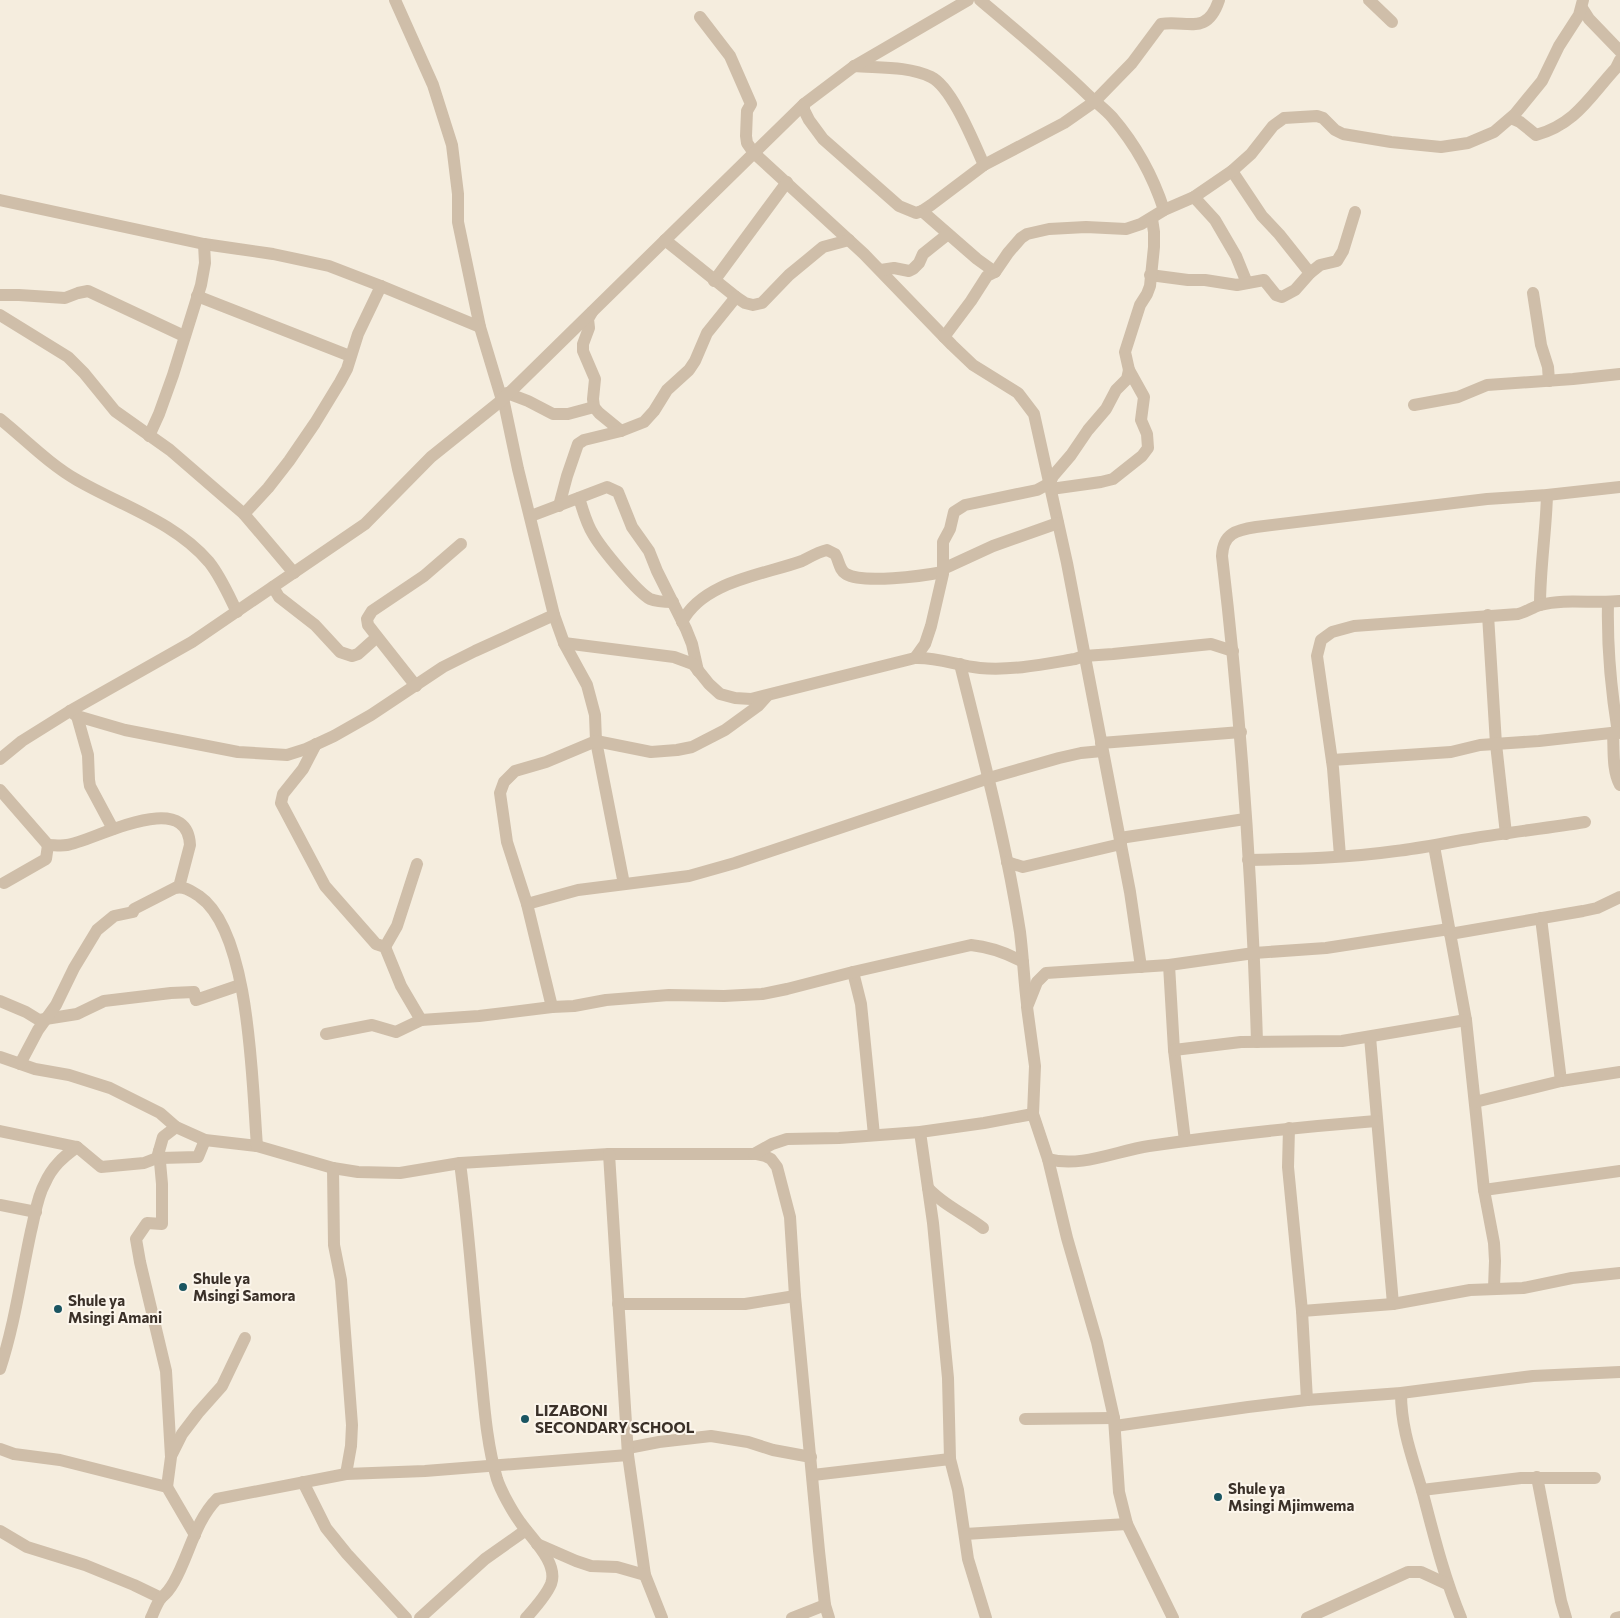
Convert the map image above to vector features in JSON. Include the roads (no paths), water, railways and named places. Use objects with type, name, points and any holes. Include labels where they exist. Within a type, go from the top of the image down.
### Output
[{"type":"street","points":[[395,0],[433,85],[452,145],[458,194],[458,222],[480,327],[504,397],[554,615],[564,643],[587,685],[595,714],[596,741],[624,884]]},
{"type":"street","points":[[0,759],[22,741],[192,642],[365,524],[431,457],[504,397],[804,104],[854,66],[968,0]]},
{"type":"street","points":[[980,0],[1050,59],[1094,102],[1111,115],[1139,155],[1157,188],[1164,210]]},
{"type":"street","points":[[804,104],[804,110],[816,130],[831,146],[899,206],[916,212],[922,211],[984,165],[1064,123],[1094,102],[1132,63],[1161,24],[1193,25],[1202,23],[1209,17],[1219,0]]},
{"type":"street","points":[[1369,0],[1392,22]]},
{"type":"street","points":[[1583,4],[1589,19],[1620,51]]},
{"type":"street","points":[[944,337],[987,276],[995,272],[1020,238],[1032,231],[1086,227],[1126,228],[1152,219],[1164,210],[1194,197],[1232,171],[1247,158],[1273,126],[1284,118],[1317,116],[1323,118],[1335,130],[1343,134],[1391,142],[1441,147],[1480,139],[1494,132],[1511,118],[1542,81],[1558,46],[1583,4]]},
{"type":"street","points":[[700,17],[730,56],[751,104],[747,111],[746,136],[747,143],[754,153],[881,270],[973,365],[1018,393],[1034,414],[1058,523],[1102,747],[1141,967]]},
{"type":"street","points":[[1511,118],[1520,122],[1536,135],[1558,127],[1578,112],[1616,68],[1620,60]]},
{"type":"street","points":[[854,66],[917,72],[931,77],[938,82],[946,90],[984,165]]},
{"type":"street","points":[[1232,171],[1262,216],[1310,272]]},
{"type":"street","points":[[714,281],[787,182]]},
{"type":"street","points":[[1194,197],[1215,220],[1236,256],[1248,283]]},
{"type":"street","points":[[0,200],[204,244],[273,254],[329,266],[480,327]]},
{"type":"street","points":[[922,211],[995,272]]},
{"type":"street","points":[[1150,275],[1188,280],[1205,280],[1237,286],[1264,280],[1267,281],[1276,295],[1282,297],[1295,290],[1310,272],[1320,264],[1337,260],[1341,256],[1355,212]]},
{"type":"street","points":[[915,658],[925,644],[931,626],[943,571],[943,542],[950,529],[954,512],[957,509],[965,505],[1024,494],[1050,486],[1101,482],[1113,479],[1146,452],[1149,442],[1141,420],[1144,397],[1129,370],[1125,352],[1140,305],[1149,291],[1154,239],[1152,219]]},
{"type":"street","points":[[881,270],[894,268],[909,271],[913,269],[919,263],[923,254],[948,234]]},
{"type":"street","points":[[665,240],[714,281],[745,303],[752,305],[762,302],[789,275],[823,247],[849,240]]},
{"type":"street","points":[[149,436],[170,383],[197,296],[205,264],[204,244]]},
{"type":"street","points":[[244,514],[268,488],[315,422],[347,369],[358,334],[381,286]]},
{"type":"street","points":[[0,295],[65,298],[88,291],[128,308],[184,336]]},
{"type":"street","points":[[1533,293],[1541,345],[1548,367],[1549,382]]},
{"type":"street","points":[[197,296],[350,356]]},
{"type":"street","points":[[559,506],[566,476],[578,444],[584,440],[621,431],[644,422],[654,411],[667,390],[689,370],[707,333],[736,297]]},
{"type":"street","points":[[592,312],[588,319],[589,328],[583,344],[583,351],[594,379],[594,407],[621,431]]},
{"type":"street","points":[[0,316],[68,357],[84,373],[115,411],[170,450],[244,514],[294,573]]},
{"type":"street","points":[[1050,486],[1053,476],[1106,409],[1116,390],[1127,379],[1129,370]]},
{"type":"street","points":[[1414,404],[1458,397],[1487,385],[1549,382],[1620,374]]},
{"type":"street","points":[[504,397],[528,401],[552,414],[568,414],[594,407]]},
{"type":"street","points":[[0,418],[50,461],[76,480],[136,510],[187,542],[210,563],[237,612]]},
{"type":"street","points":[[531,516],[607,487],[618,492],[632,527],[646,546],[692,644],[698,671]]},
{"type":"street","points":[[1257,1042],[1254,953],[1241,732],[1222,556],[1226,540],[1238,530],[1487,499],[1620,487]]},
{"type":"street","points":[[1540,605],[1540,577],[1546,523],[1546,495]]},
{"type":"street","points":[[579,498],[583,513],[593,535],[635,586],[651,599],[660,602],[673,602]]},
{"type":"street","points":[[682,622],[693,605],[709,594],[754,574],[802,561],[826,550],[835,554],[847,575],[883,579],[943,571],[993,546],[1058,523]]},
{"type":"street","points":[[416,686],[368,625],[367,619],[372,611],[424,576],[461,544]]},
{"type":"street","points":[[273,587],[279,597],[315,625],[340,652],[352,656],[358,654],[377,637]]},
{"type":"street","points":[[1340,856],[1332,760],[1317,656],[1321,640],[1332,632],[1354,626],[1518,614],[1528,612],[1540,605],[1590,601],[1614,602],[1608,621],[1612,692],[1617,733],[1614,764],[1620,785]]},
{"type":"street","points":[[73,713],[125,730],[238,752],[287,755],[316,744],[371,715],[443,667],[554,615]]},
{"type":"street","points":[[1488,615],[1496,744],[1506,834]]},
{"type":"street","points":[[564,643],[674,657],[693,664],[720,694],[735,698],[751,699],[915,658],[938,659],[981,668],[1015,667],[1075,659],[1084,656],[1211,644],[1233,651]]},
{"type":"street","points":[[960,664],[989,778],[1020,932],[1035,1066],[1033,1114],[1048,1159],[1067,1238],[1097,1342],[1114,1422],[1119,1492],[1127,1524],[1173,1618]]},
{"type":"street","points":[[552,1007],[527,904],[507,842],[500,793],[504,782],[515,772],[546,762],[596,741],[651,752],[692,747],[725,730],[758,706],[766,696]]},
{"type":"street","points":[[73,713],[88,755],[90,786],[113,829]]},
{"type":"street","points":[[527,904],[578,890],[689,876],[735,864],[989,778],[1102,747],[1241,732]]},
{"type":"street","points":[[1332,760],[1451,752],[1480,745],[1617,733]]},
{"type":"street","points":[[316,744],[303,769],[283,794],[281,803],[325,886],[376,944],[385,947],[401,986],[421,1020]]},
{"type":"street","points":[[0,790],[48,845],[68,845],[124,825],[160,818],[182,824],[186,830],[190,845],[179,887]]},
{"type":"street","points":[[1007,862],[1023,867],[1120,841],[1245,819]]},
{"type":"street","points":[[1248,860],[1340,856],[1434,846],[1585,822]]},
{"type":"street","points":[[6,879],[46,859],[48,845]]},
{"type":"street","points":[[1434,846],[1466,1020],[1484,1190],[1496,1261],[1494,1288]]},
{"type":"street","points":[[385,947],[397,926],[417,864]]},
{"type":"street","points":[[20,1064],[38,1030],[56,1005],[74,968],[97,930],[114,916],[133,912],[134,909],[179,887],[189,889],[206,901],[213,910],[227,936],[234,955],[249,1036],[257,1146]]},
{"type":"street","points":[[1027,1007],[1037,982],[1046,974],[1169,965],[1254,953],[1326,948],[1541,918],[1597,908],[1620,897]]},
{"type":"street","points":[[1541,918],[1561,1081]]},
{"type":"street","points":[[326,1034],[372,1025],[396,1032],[421,1020],[574,1006],[640,996],[762,994],[787,990],[971,944],[988,946],[1023,962]]},
{"type":"street","points":[[1169,965],[1174,1050],[1185,1141]]},
{"type":"street","points":[[853,972],[861,1004],[874,1135]]},
{"type":"street","points":[[0,1002],[26,1012],[40,1020],[77,1014],[104,1001],[170,992],[194,992],[196,1000],[240,985]]},
{"type":"street","points":[[1174,1050],[1257,1042],[1316,1043],[1370,1037],[1466,1020]]},
{"type":"street","points":[[1370,1037],[1393,1304]]},
{"type":"street","points":[[0,1057],[34,1069],[70,1075],[110,1088],[160,1113],[176,1127],[205,1140],[257,1146],[333,1168],[358,1172],[400,1173],[460,1163],[609,1154],[754,1154],[771,1159],[781,1177],[790,1217],[795,1296],[825,1605],[829,1618]]},
{"type":"street","points":[[1475,1102],[1561,1081],[1620,1072]]},
{"type":"street","points":[[754,1154],[772,1144],[787,1139],[839,1138],[920,1132],[1033,1114]]},
{"type":"street","points":[[1048,1159],[1069,1163],[1147,1146],[1289,1128],[1376,1121]]},
{"type":"street","points":[[176,1127],[163,1137],[159,1155],[162,1224],[147,1222],[136,1239],[166,1371],[171,1457],[167,1487],[195,1535]]},
{"type":"street","points":[[1289,1128],[1288,1167],[1302,1311],[1306,1400]]},
{"type":"street","points":[[0,1131],[77,1146],[101,1167],[144,1163],[157,1158],[159,1155],[198,1157],[205,1140]]},
{"type":"street","points":[[920,1132],[933,1223],[948,1378],[950,1460],[958,1490],[968,1559],[986,1618]]},
{"type":"street","points":[[0,1368],[3,1346],[13,1324],[25,1255],[42,1189],[61,1158],[77,1146]]},
{"type":"street","points":[[609,1154],[628,1452],[645,1575],[662,1618]]},
{"type":"street","points":[[460,1163],[467,1217],[487,1432],[494,1466],[500,1486],[519,1521],[538,1544],[550,1567],[552,1576],[551,1584],[526,1618]]},
{"type":"street","points":[[333,1168],[334,1245],[341,1280],[352,1425],[351,1446],[346,1474]]},
{"type":"street","points":[[1484,1190],[1620,1171]]},
{"type":"street","points":[[928,1188],[939,1200],[956,1209],[983,1228]]},
{"type":"street","points":[[0,1205],[36,1212]]},
{"type":"street","points":[[1302,1311],[1393,1304],[1470,1290],[1523,1288],[1572,1278],[1620,1273]]},
{"type":"street","points":[[618,1304],[745,1304],[795,1296]]},
{"type":"street","points":[[171,1457],[182,1434],[222,1386],[245,1338]]},
{"type":"street","points":[[1025,1419],[1114,1422],[1306,1400],[1401,1393],[1533,1376],[1620,1372]]},
{"type":"street","points":[[1401,1393],[1405,1436],[1422,1490],[1438,1554],[1461,1618]]},
{"type":"street","points":[[151,1618],[161,1598],[166,1595],[174,1582],[210,1506],[217,1499],[346,1474],[494,1466],[628,1452],[659,1442],[711,1436],[741,1440],[773,1450],[811,1457]]},
{"type":"street","points":[[0,1449],[14,1454],[60,1460],[167,1487]]},
{"type":"street","points":[[813,1475],[950,1460]]},
{"type":"street","points":[[1422,1490],[1496,1480],[1537,1477],[1595,1478]]},
{"type":"street","points":[[1537,1477],[1557,1584],[1566,1618]]},
{"type":"street","points":[[303,1482],[330,1534],[406,1618]]},
{"type":"street","points":[[965,1534],[1127,1524]]},
{"type":"street","points":[[420,1618],[485,1559],[526,1530]]},
{"type":"street","points":[[0,1531],[27,1547],[85,1565],[161,1598]]},
{"type":"street","points":[[538,1544],[591,1566],[616,1567],[645,1575]]},
{"type":"street","points":[[1306,1618],[1323,1615],[1408,1572],[1421,1572],[1448,1584]]},
{"type":"street","points":[[792,1618],[825,1605]]},
{"type":"street","points":[[1616,1618],[1620,1617]]},
{"type":"place","name":"Shule ya Msingi Samora","points":[[183,1287]]},
{"type":"place","name":"Shule ya Msingi Amani","points":[[58,1309]]},
{"type":"place","name":"LIZABONI SECONDARY SCHOOL","points":[[525,1419]]},
{"type":"place","name":"Shule ya Msingi Mjimwema","points":[[1218,1497]]}]
